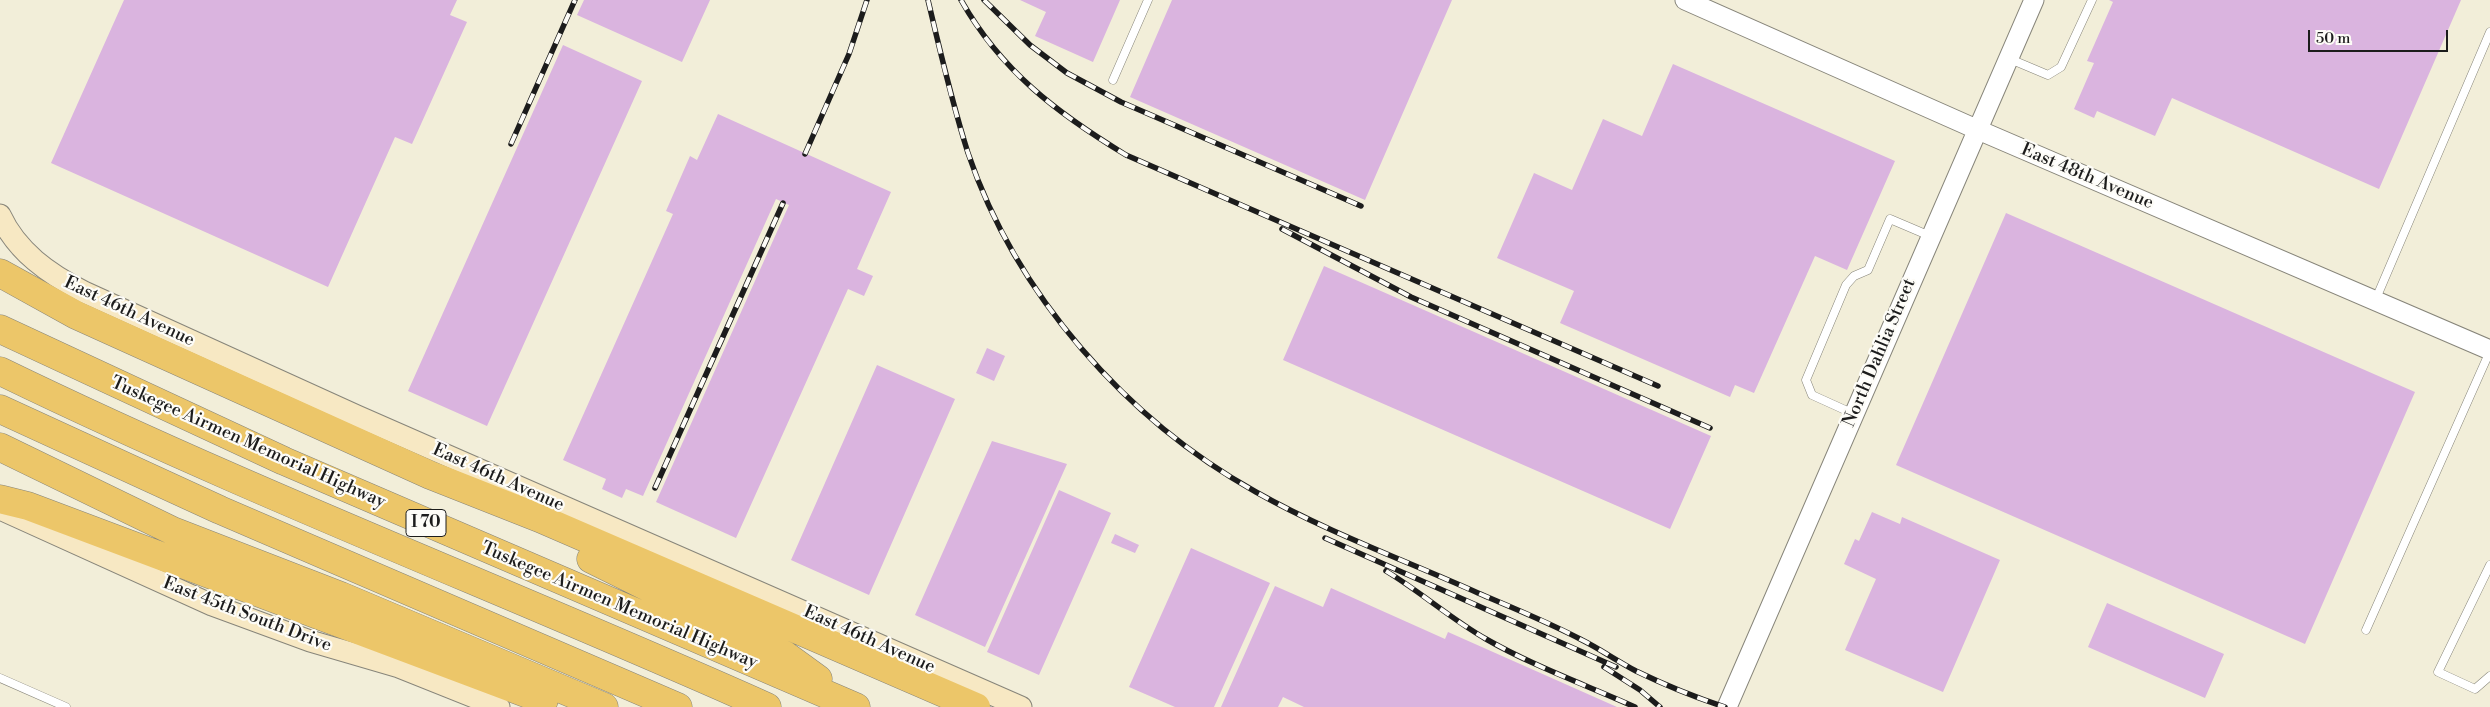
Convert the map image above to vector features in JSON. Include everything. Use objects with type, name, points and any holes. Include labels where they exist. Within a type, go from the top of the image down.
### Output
[{"type":"highway","points":[[0,273],[76,315],[430,475],[539,518],[976,707]]},
{"type":"highway","name":"Tuskegee Airmen Memorial Highway","points":[[0,329],[300,468],[856,707]]},
{"type":"highway","points":[[0,371],[94,417],[228,476],[767,707]]},
{"type":"highway","points":[[0,409],[220,510],[678,707]]},
{"type":"highway","points":[[0,448],[173,531],[341,596],[604,707]]},
{"type":"highway","points":[[430,475],[532,530],[785,655],[856,707]]},
{"type":"highway","points":[[0,499],[28,506],[539,699],[577,707]]},
{"type":"main road","name":"East 46th Avenue","points":[[0,215],[22,248],[34,261],[64,282],[84,292],[358,416],[1021,707]]},
{"type":"main road","name":"East 45th South Drive","points":[[0,509],[212,605],[310,641],[399,667],[499,707]]},
{"type":"street","name":"East 48th Avenue","points":[[1684,0],[1976,129],[2490,350]]},
{"type":"street","name":"North Dahlia Street","points":[[1727,707],[1976,129],[2034,0]]},
{"type":"lane","points":[[1112,80],[1148,0]]},
{"type":"lane","points":[[2008,58],[2048,75],[2061,67],[2092,0]]},
{"type":"lane","points":[[2375,301],[2490,32]]},
{"type":"lane","points":[[1854,414],[1812,395],[1806,380],[1842,294],[1854,276],[1868,270],[1890,219],[1930,236]]},
{"type":"lane","points":[[2366,630],[2490,350]]},
{"type":"lane","points":[[2490,565],[2438,672],[2475,689],[2490,676]]},
{"type":"lane","points":[[0,678],[66,707]]},
{"type":"building","points":[[124,0],[457,0],[450,15],[467,22],[412,144],[395,137],[328,287],[51,163]]},
{"type":"building","points":[[584,0],[710,0],[682,62],[577,15]]},
{"type":"building","points":[[1020,0],[1120,0],[1093,62],[1035,36],[1046,12]]},
{"type":"building","points":[[1172,0],[1452,0],[1365,200],[1130,97]]},
{"type":"building","points":[[2109,0],[2461,0],[2379,189],[2172,98],[2155,136],[2097,111],[2094,118],[2074,109],[2094,63],[2087,61],[2113,2]]},
{"type":"building","points":[[563,45],[642,81],[487,426],[408,391]]},
{"type":"building","points":[[1673,64],[1895,161],[1847,270],[1815,256],[1754,393],[1735,385],[1730,397],[1560,323],[1574,291],[1497,258],[1534,173],[1572,190],[1603,119],[1642,136]]},
{"type":"building","points":[[718,114],[891,192],[857,269],[873,276],[864,296],[848,289],[736,538],[656,502],[789,205],[776,199],[643,496],[626,489],[622,498],[602,489],[606,479],[563,460],[673,214],[666,211],[690,156],[697,160]]},
{"type":"building","points":[[2006,213],[2415,392],[2305,644],[1896,465]]},
{"type":"building","points":[[1324,266],[1711,436],[1670,529],[1283,360]]},
{"type":"building","points":[[987,348],[1005,356],[994,381],[976,373]]},
{"type":"building","points":[[877,365],[955,399],[869,595],[791,560]]},
{"type":"building","points":[[992,441],[1067,464],[985,647],[915,615]]},
{"type":"building","points":[[1059,490],[1111,513],[1039,675],[987,652]]},
{"type":"building","points":[[1872,512],[1900,524],[1902,517],[2000,560],[1943,692],[1845,650],[1876,579],[1844,564],[1855,539],[1859,541]]},
{"type":"building","points":[[1115,534],[1139,545],[1135,553],[1111,543]]},
{"type":"building","points":[[1191,548],[1270,583],[1214,707],[1175,707],[1129,687]]},
{"type":"building","points":[[1275,586],[1323,607],[1331,588],[1445,639],[1448,632],[1617,707],[1304,707],[1283,697],[1278,707],[1221,707]]},
{"type":"building","points":[[2107,603],[2224,654],[2205,698],[2088,647]]},
{"type":"railway","points":[[511,144],[575,0]]},
{"type":"railway","points":[[805,154],[849,54],[867,0]]},
{"type":"railway","points":[[928,0],[951,96],[968,153],[989,205],[1015,256],[1046,304],[1082,349],[1121,391],[1163,429],[1209,463],[1256,492],[1310,520],[1556,627],[1658,681],[1725,707]]},
{"type":"railway","points":[[961,0],[994,48],[1033,88],[1077,123],[1126,155],[1658,386]]},
{"type":"railway","points":[[984,0],[1030,45],[1067,73],[1121,102],[1361,206]]},
{"type":"railway","points":[[655,488],[783,203]]},
{"type":"railway","points":[[1282,229],[1411,297],[1710,428]]},
{"type":"railway","points":[[1325,538],[1616,667]]},
{"type":"railway","points":[[1386,571],[1473,631],[1504,649],[1635,707]]},
{"type":"railway","points":[[1604,667],[1640,690],[1660,707]]}]
